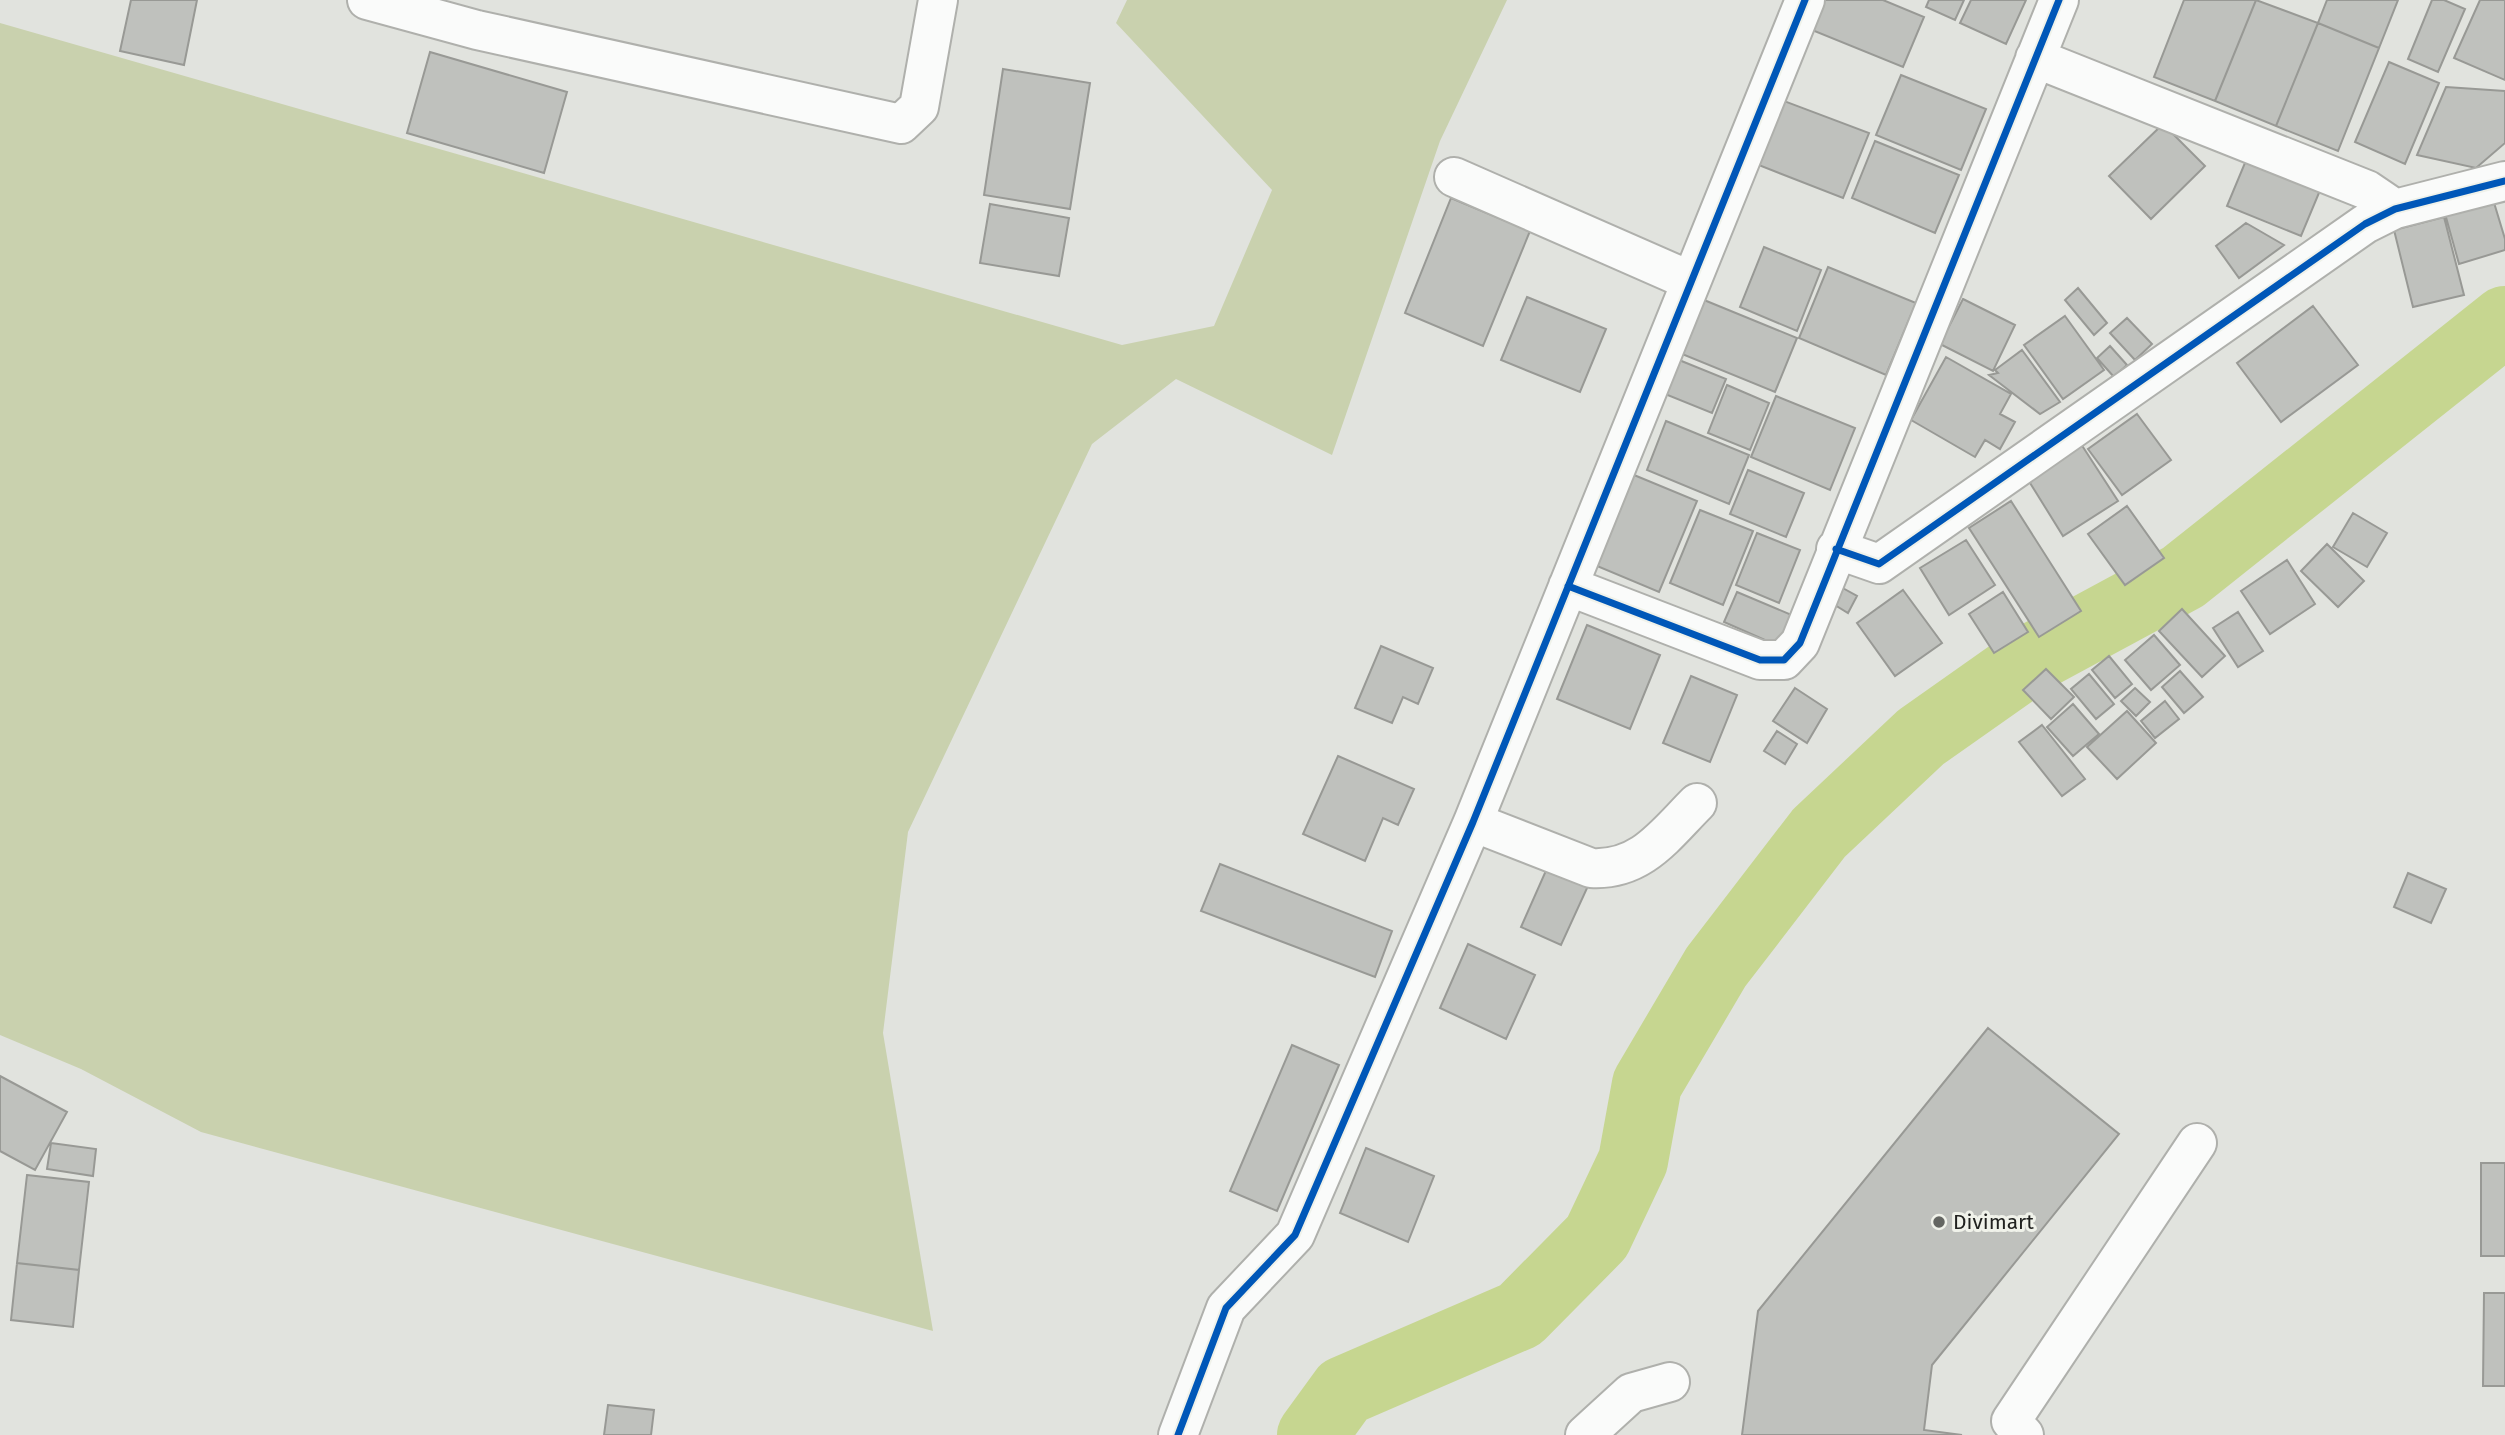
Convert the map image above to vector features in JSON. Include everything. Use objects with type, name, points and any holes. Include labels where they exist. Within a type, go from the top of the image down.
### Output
[{"type":"street","points":[[367,0],[480,15],[901,124],[919,107],[937,0]]},
{"type":"street","points":[[1178,1435],[1226,1308],[1295,1235],[1473,822],[1804,0]]},
{"type":"street","points":[[1568,586],[1760,660],[1784,660],[1800,643],[2059,0]]},
{"type":"street","points":[[2035,58],[2367,190],[2395,209]]},
{"type":"street","points":[[1454,177],[1691,281]]},
{"type":"street","points":[[1836,550],[1879,564],[2365,224],[2395,209],[2505,181]]},
{"type":"street","points":[[1473,822],[1591,867],[1609,869],[1632,862],[1656,845],[1697,803]]},
{"type":"street","points":[[2024,1435],[2011,1421],[2197,1143]]},
{"type":"street","points":[[1585,1435],[1631,1393],[1670,1382]]},
{"type":"green space","points":[[1127,0],[1507,0],[1440,141],[1332,455],[1176,379],[1092,444],[908,832],[883,1033],[933,1331],[201,1132],[81,1069],[0,1035],[0,23],[1122,345],[1214,326],[1272,190],[1116,23]]},
{"type":"building","points":[[131,0],[197,0],[184,65],[120,51]]},
{"type":"building","points":[[1818,0],[1883,0],[1924,17],[1903,67],[1807,28]]},
{"type":"building","points":[[1929,0],[1964,0],[1955,20],[1926,7]]},
{"type":"building","points":[[1971,0],[2026,0],[2006,44],[1960,23]]},
{"type":"building","points":[[2184,0],[2256,0],[2215,101],[2154,77]]},
{"type":"building","points":[[2256,0],[2318,23],[2276,126],[2215,101]]},
{"type":"building","points":[[2327,0],[2398,0],[2379,48],[2318,23]]},
{"type":"building","points":[[2432,0],[2444,0],[2465,9],[2438,72],[2408,59]]},
{"type":"building","points":[[2480,0],[2505,0],[2505,80],[2454,58]]},
{"type":"building","points":[[2318,23],[2379,48],[2338,151],[2276,126]]},
{"type":"building","points":[[430,52],[567,92],[544,173],[407,133]]},
{"type":"building","points":[[2389,62],[2439,83],[2405,164],[2355,142]]},
{"type":"building","points":[[1003,69],[1090,83],[1070,209],[984,195]]},
{"type":"building","points":[[1901,75],[1986,109],[1961,170],[1876,135]]},
{"type":"building","points":[[2446,87],[2505,91],[2505,143],[2476,168],[2417,155]]},
{"type":"building","points":[[1776,98],[1869,133],[1843,198],[1751,162]]},
{"type":"building","points":[[2163,124],[2205,166],[2151,219],[2109,176]]},
{"type":"building","points":[[1875,141],[1959,175],[1935,233],[1852,198]]},
{"type":"building","points":[[2247,158],[2321,188],[2301,236],[2227,206]]},
{"type":"building","points":[[2492,196],[2505,239],[2505,250],[2459,264],[2444,210]]},
{"type":"building","points":[[1451,198],[1530,231],[1483,346],[1405,313]]},
{"type":"building","points":[[990,204],[1069,218],[1059,276],[980,263]]},
{"type":"building","points":[[2444,217],[2464,295],[2413,307],[2394,230]]},
{"type":"building","points":[[2246,223],[2284,245],[2239,278],[2216,246]]},
{"type":"building","points":[[1764,247],[1821,270],[1797,331],[1740,307]]},
{"type":"building","points":[[1828,267],[1916,303],[1886,375],[1799,338]]},
{"type":"building","points":[[2078,288],[2107,323],[2094,335],[2065,300]]},
{"type":"building","points":[[1527,297],[1606,329],[1580,392],[1501,360]]},
{"type":"building","points":[[1963,299],[2015,325],[1993,371],[1940,344]]},
{"type":"building","points":[[1704,300],[1797,338],[1775,392],[1682,354]]},
{"type":"building","points":[[2313,306],[2358,365],[2281,422],[2237,363]]},
{"type":"building","points":[[2065,316],[2104,370],[2063,399],[2024,345]]},
{"type":"building","points":[[2127,318],[2152,344],[2135,360],[2110,333]]},
{"type":"building","points":[[2110,346],[2127,365],[2114,377],[2097,358]]},
{"type":"building","points":[[2022,350],[2060,402],[2040,414],[1989,375],[1998,373],[1995,370]]},
{"type":"building","points":[[1946,357],[2011,394],[2000,414],[2015,422],[2000,449],[1985,440],[1975,457],[1911,420]]},
{"type":"building","points":[[1679,360],[1726,379],[1712,413],[1665,394]]},
{"type":"building","points":[[1727,385],[1769,403],[1750,450],[1708,433]]},
{"type":"building","points":[[1776,396],[1855,428],[1830,490],[1751,457]]},
{"type":"building","points":[[2137,414],[2171,460],[2122,495],[2088,449]]},
{"type":"building","points":[[1666,421],[1749,455],[1729,504],[1647,470]]},
{"type":"building","points":[[2081,444],[2118,501],[2063,536],[2027,478]]},
{"type":"building","points":[[1748,470],[1804,493],[1786,537],[1730,514]]},
{"type":"building","points":[[1634,475],[1697,501],[1659,592],[1597,566]]},
{"type":"building","points":[[2011,501],[2081,611],[2039,637],[1969,528]]},
{"type":"building","points":[[2127,506],[2164,558],[2125,585],[2088,534]]},
{"type":"building","points":[[1700,510],[1753,531],[1723,605],[1670,583]]},
{"type":"building","points":[[2353,513],[2387,533],[2367,567],[2333,547]]},
{"type":"building","points":[[1757,533],[1800,550],[1779,603],[1736,585]]},
{"type":"building","points":[[1966,540],[1995,585],[1949,615],[1920,568]]},
{"type":"building","points":[[2327,544],[2364,581],[2338,607],[2301,571]]},
{"type":"building","points":[[2287,560],[2315,604],[2270,634],[2241,591]]},
{"type":"building","points":[[1839,586],[1857,596],[1848,613],[1830,602]]},
{"type":"building","points":[[1903,590],[1942,643],[1895,676],[1857,623]]},
{"type":"building","points":[[1737,592],[1794,616],[1781,647],[1724,622]]},
{"type":"building","points":[[2003,592],[2028,632],[1994,653],[1969,614]]},
{"type":"building","points":[[2182,609],[2225,656],[2202,677],[2159,631]]},
{"type":"building","points":[[2238,612],[2263,651],[2238,667],[2213,628]]},
{"type":"building","points":[[1587,625],[1660,655],[1630,729],[1557,699]]},
{"type":"building","points":[[2154,635],[2180,665],[2151,690],[2125,660]]},
{"type":"building","points":[[1381,646],[1433,668],[1418,704],[1403,697],[1392,723],[1355,708]]},
{"type":"building","points":[[2109,656],[2132,684],[2115,698],[2092,670]]},
{"type":"building","points":[[2046,669],[2074,697],[2051,719],[2023,690]]},
{"type":"building","points":[[2180,671],[2203,697],[2184,713],[2162,687]]},
{"type":"building","points":[[2089,674],[2114,704],[2096,719],[2071,689]]},
{"type":"building","points":[[1691,676],[1737,695],[1710,762],[1663,743]]},
{"type":"building","points":[[1795,688],[1827,709],[1807,743],[1773,721]]},
{"type":"building","points":[[2135,688],[2150,702],[2136,716],[2121,701]]},
{"type":"building","points":[[2165,701],[2179,719],[2155,738],[2141,721]]},
{"type":"building","points":[[2073,704],[2099,734],[2073,756],[2047,727]]},
{"type":"building","points":[[2127,711],[2156,743],[2117,779],[2087,747]]},
{"type":"building","points":[[2042,725],[2085,779],[2062,796],[2019,742]]},
{"type":"building","points":[[1777,731],[1797,744],[1785,764],[1764,751]]},
{"type":"building","points":[[1338,756],[1414,789],[1398,825],[1383,818],[1365,861],[1303,834]]},
{"type":"building","points":[[1552,857],[1593,875],[1561,945],[1521,927]]},
{"type":"building","points":[[1220,864],[1392,931],[1375,977],[1201,911]]},
{"type":"building","points":[[2408,873],[2446,889],[2431,923],[2394,907]]},
{"type":"building","points":[[1468,944],[1535,975],[1506,1039],[1440,1008]]},
{"type":"building","name":"Divimart","points":[[1988,1028],[2119,1134],[1932,1365],[1924,1430],[1962,1435],[1742,1435],[1758,1311]]},
{"type":"building","points":[[1292,1045],[1339,1065],[1277,1211],[1230,1191]]},
{"type":"building","points":[[0,1076],[67,1112],[35,1170],[0,1151]]},
{"type":"building","points":[[51,1143],[96,1149],[93,1176],[47,1169]]},
{"type":"building","points":[[1366,1148],[1434,1176],[1408,1242],[1340,1213]]},
{"type":"building","points":[[2481,1163],[2505,1163],[2505,1256],[2481,1256]]},
{"type":"building","points":[[27,1175],[89,1182],[79,1270],[17,1263]]},
{"type":"building","points":[[17,1263],[79,1270],[73,1327],[11,1320]]},
{"type":"building","points":[[2484,1293],[2505,1293],[2505,1386],[2483,1386]]},
{"type":"building","points":[[608,1405],[654,1410],[651,1435],[604,1435]]},
{"type":"waterway","points":[[1312,1435],[1344,1391],[1520,1315],[1597,1237],[1633,1161],[1647,1084],[1716,967],[1819,833],[1921,737],[2033,658],[2183,577],[2505,321]]},
{"type":"cycle path","points":[[1178,1435],[1226,1308],[1295,1235],[1473,822],[1805,0]]},
{"type":"cycle path","points":[[1568,586],[1760,660],[1784,660],[1800,643],[2059,0]]},
{"type":"cycle path","points":[[1836,549],[1879,564],[2365,224],[2395,209],[2505,181]]},
{"type":"place","name":"Divimart","points":[[1939,1222]]}]
